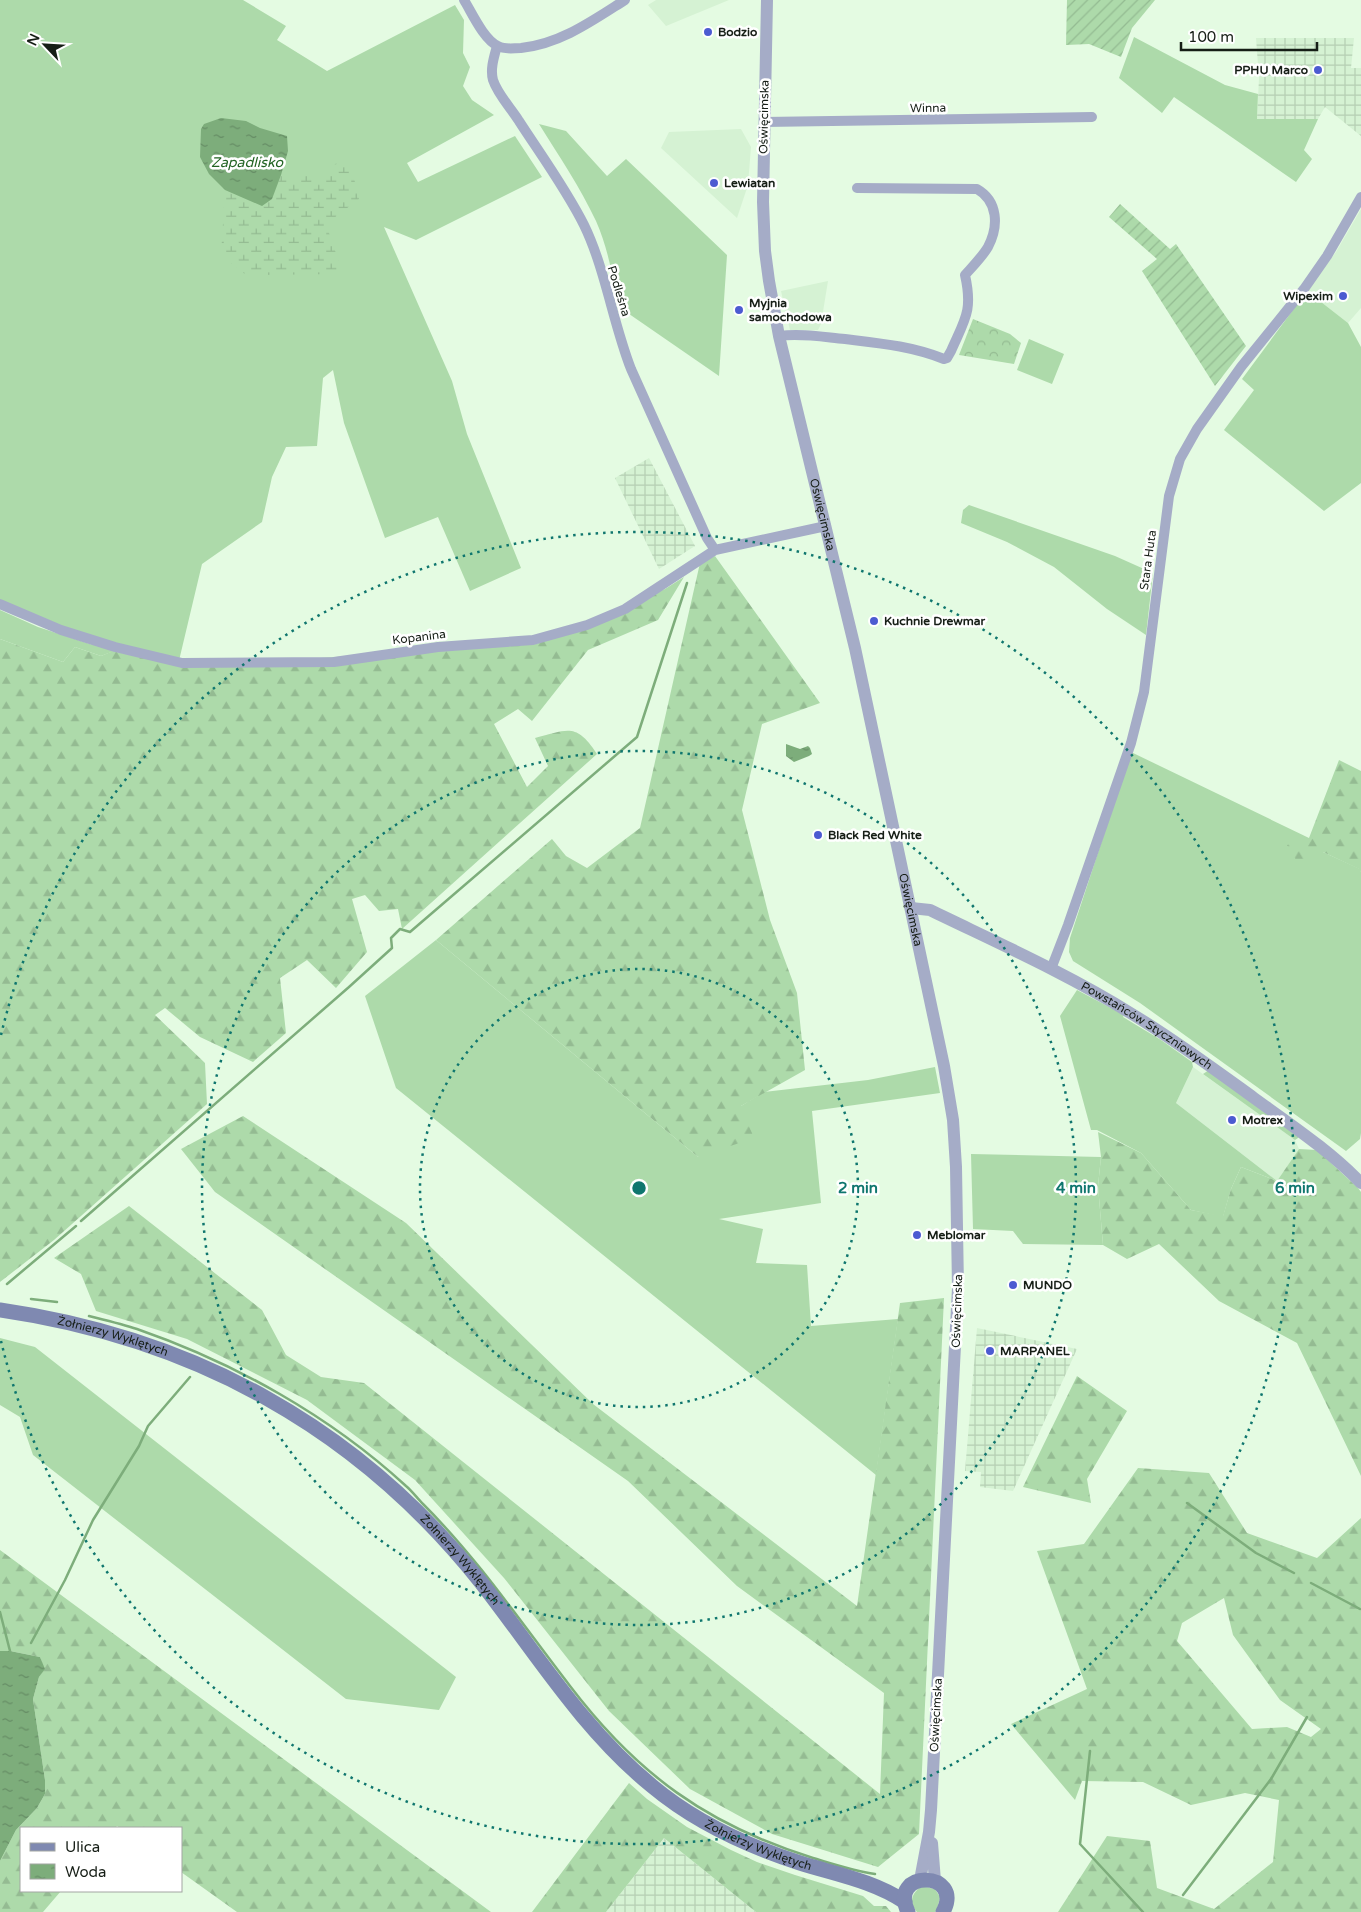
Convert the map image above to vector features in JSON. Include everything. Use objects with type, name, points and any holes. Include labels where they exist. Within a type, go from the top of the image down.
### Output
[{"type":"main road","name":"Żołnierzy Wyklętych","points":[[1,1310],[71,1323],[134,1339],[216,1372],[275,1402],[306,1422],[371,1470],[428,1522],[478,1579],[599,1736],[629,1766],[655,1788],[697,1818],[737,1838],[799,1862],[869,1884],[906,1907]]},
{"type":"main road","name":"Żołnierzy Wyklętych","points":[[869,1884],[921,1882]]},
{"type":"main road","points":[[906,1907],[906,1891],[921,1882],[945,1890],[947,1904],[943,1912]]},
{"type":"street","points":[[464,0],[488,38],[498,46],[508,49],[530,47],[559,39],[625,0]]},
{"type":"street","name":"Oświęcimska","points":[[766,0],[763,202],[765,250],[769,281],[779,336],[855,648],[944,1066],[953,1120],[958,1218],[957,1319],[930,1832],[932,1842],[921,1882]]},
{"type":"street","name":"Podleśna","points":[[498,46],[492,70],[496,86],[565,192],[584,225],[596,256],[631,369],[707,538],[715,550]]},
{"type":"street","name":"Winna","points":[[764,122],[1092,117]]},
{"type":"street","points":[[779,336],[811,335],[878,342],[920,351],[944,359],[947,358],[951,351],[969,309],[969,294],[965,275],[987,247],[993,234],[995,220],[993,205],[986,194],[977,189],[857,188]]},
{"type":"street","name":"Stara Huta","points":[[1051,969],[1102,831],[1136,726],[1149,660],[1158,573],[1169,496],[1180,459],[1197,429],[1241,367],[1304,289],[1327,256],[1361,197]]},
{"type":"street","name":"Kopanina","points":[[0,604],[69,633],[115,647],[182,662],[334,662],[438,646],[533,640],[588,625],[625,609],[715,550],[826,526]]},
{"type":"street","name":"Powstańców Styczniowych","points":[[911,908],[930,910],[1051,969],[1131,1013],[1166,1035],[1310,1139],[1343,1164],[1361,1182]]},
{"type":"shaded area","points":[[656,0],[729,0],[666,26],[648,5]]},
{"type":"shaded area","name":"PPHU Marco","points":[[1256,38],[1354,38],[1351,68],[1361,68],[1361,136],[1325,107],[1318,119],[1257,119],[1259,78]]},
{"type":"shaded area","name":"Lewiatan","points":[[741,129],[751,147],[748,185],[737,218],[661,148],[669,132]]},
{"type":"shaded area","points":[[1361,209],[1361,308],[1348,323],[1307,291],[1336,252]]},
{"type":"shaded area","points":[[828,281],[821,324],[818,330],[790,330],[781,291]]},
{"type":"shaded area","points":[[649,458],[695,546],[659,569],[615,478]]},
{"type":"shaded area","points":[[1193,1067],[1295,1140],[1299,1149],[1277,1181],[1176,1103]]},
{"type":"shaded area","points":[[977,1328],[1077,1349],[1013,1491],[980,1487],[981,1472],[965,1471]]},
{"type":"shaded area","points":[[664,1838],[756,1912],[606,1912]]},
{"type":"green space","points":[[0,0],[243,0],[286,26],[277,40],[327,71],[455,5],[464,20],[463,53],[470,67],[463,86],[472,100],[494,115],[407,163],[418,182],[515,136],[542,177],[416,240],[384,227],[452,381],[467,434],[521,568],[470,591],[438,517],[385,538],[344,423],[333,370],[323,378],[317,446],[286,447],[272,477],[262,522],[202,564],[177,669],[114,651],[101,656],[75,647],[63,662],[0,639],[0,610],[38,627],[93,645],[0,602]]},
{"type":"green space","points":[[1067,0],[1155,0],[1132,28],[1121,57],[1089,44],[1066,45]]},
{"type":"green space","points":[[1134,37],[1225,85],[1258,94],[1257,119],[1318,119],[1304,150],[1312,159],[1296,182],[1174,97],[1162,113],[1119,78]]},
{"type":"green space","points":[[539,124],[566,131],[607,176],[626,159],[727,255],[719,376],[619,307],[607,252],[596,221],[576,184]]},
{"type":"green space","points":[[341,159],[352,170],[359,199],[326,224],[343,274],[246,275],[221,255],[225,190],[241,199],[272,199],[281,175],[324,174]]},
{"type":"green space","points":[[1120,204],[1170,249],[1176,244],[1246,346],[1215,386],[1142,271],[1157,259],[1109,217]]},
{"type":"green space","points":[[1307,291],[1348,323],[1361,347],[1361,483],[1324,511],[1224,430],[1254,390],[1242,379]]},
{"type":"green space","points":[[973,319],[1010,334],[1021,343],[1014,364],[959,355]]},
{"type":"green space","points":[[1029,339],[1064,354],[1052,384],[1017,370]]},
{"type":"green space","points":[[969,505],[1115,556],[1153,573],[1146,635],[1107,609],[1054,567],[1007,542],[961,523],[963,510]]},
{"type":"green space","points":[[715,556],[820,703],[762,724],[742,810],[770,920],[797,993],[805,1070],[741,1106],[754,1138],[698,1157],[436,940],[552,839],[566,856],[587,868],[640,828],[700,563]]},
{"type":"green space","points":[[684,577],[658,620],[588,650],[532,721],[518,709],[494,724],[527,787],[548,766],[535,738],[570,731],[583,737],[597,754],[402,929],[398,909],[379,911],[365,895],[352,899],[367,952],[336,988],[307,960],[280,978],[286,1033],[253,1062],[200,1037],[165,1008],[155,1015],[205,1063],[207,1104],[54,1240],[0,1282],[0,639],[63,662],[75,647],[101,656],[113,651],[181,667],[536,644],[665,589]]},
{"type":"green space","points":[[1131,752],[1309,838],[1323,852],[1360,869],[1361,1133],[1360,1139],[1346,1151],[1140,1003],[1073,961],[1069,952],[1070,938]]},
{"type":"green space","points":[[1339,760],[1361,771],[1361,872],[1359,869],[1323,852],[1302,870],[1287,845],[1309,838]]},
{"type":"green space","points":[[436,940],[698,1157],[741,1106],[764,1092],[868,1080],[935,1067],[940,1093],[812,1111],[821,1203],[719,1219],[763,1229],[756,1263],[807,1265],[811,1326],[898,1319],[876,1475],[396,1088],[365,996]]},
{"type":"green space","points":[[1077,990],[1124,1015],[1123,1017],[1192,1062],[1193,1067],[1176,1103],[1277,1181],[1241,1167],[1231,1189],[1223,1217],[1191,1210],[1141,1153],[1097,1130],[1091,1130],[1060,1016]]},
{"type":"green space","points":[[1209,1070],[1299,1136],[1298,1138],[1295,1140],[1203,1074]]},
{"type":"green space","points":[[243,1116],[406,1223],[593,1404],[857,1606],[900,1303],[944,1298],[919,1834],[878,1867],[772,1834],[690,1789],[609,1711],[504,1578],[415,1480],[307,1400],[187,1339],[96,1311],[81,1274],[54,1258],[129,1206],[262,1310],[286,1355],[321,1377],[364,1383],[880,1794],[884,1693],[737,1586],[628,1481],[215,1192],[181,1149]]},
{"type":"green space","points":[[1098,1132],[1141,1153],[1191,1210],[1223,1216],[1231,1189],[1241,1167],[1277,1181],[1299,1149],[1317,1150],[1358,1188],[1361,1192],[1361,1476],[1297,1343],[1219,1301],[1159,1244],[1127,1259],[1103,1245],[1098,1186],[1101,1157]]},
{"type":"green space","points":[[971,1154],[1101,1157],[1098,1186],[1103,1245],[1023,1244],[1013,1231],[973,1229]]},
{"type":"green space","points":[[0,1338],[35,1347],[456,1677],[439,1710],[346,1699],[33,1455],[20,1417],[0,1405]]},
{"type":"green space","points":[[1077,1376],[1127,1411],[1087,1479],[1091,1503],[1023,1487]]},
{"type":"green space","points":[[1138,1468],[1209,1473],[1247,1533],[1317,1558],[1361,1518],[1361,1912],[1058,1912],[1107,1836],[1150,1841],[1157,1888],[1214,1909],[1273,1862],[1279,1800],[1245,1793],[1191,1805],[1143,1782],[1082,1781],[1075,1800],[1011,1724],[1087,1689],[1037,1551],[1084,1544]],"holes":[[[1224,1598],[1233,1635],[1280,1700],[1321,1729],[1311,1737],[1287,1727],[1252,1729],[1177,1641],[1182,1623]]]},
{"type":"green space","points":[[0,1550],[491,1912],[237,1912],[182,1873],[182,1827],[117,1826],[20,1827],[20,1892],[60,1892],[43,1912],[0,1912],[0,1861],[16,1830],[37,1808],[45,1794],[45,1780],[33,1699],[39,1677],[44,1669],[40,1657],[0,1651]]},
{"type":"green space","points":[[629,1783],[647,1799],[687,1827],[731,1850],[757,1862],[863,1896],[874,1906],[886,1906],[891,1912],[756,1912],[664,1838],[606,1912],[532,1912]]},
{"type":"green space","points":[[921,1886],[935,1889],[940,1897],[935,1912],[917,1912],[914,1908],[912,1898]]},
{"type":"water","name":"Zapadlisko","points":[[221,118],[246,121],[260,128],[287,136],[288,151],[281,175],[272,199],[262,206],[225,190],[209,174],[200,157],[201,129],[204,124]]},
{"type":"water","points":[[786,744],[800,749],[808,746],[812,754],[794,762],[786,756]]},
{"type":"water","points":[[0,1651],[40,1657],[45,1669],[39,1677],[33,1699],[45,1780],[45,1794],[37,1808],[16,1830],[0,1861]]},
{"type":"waterway","points":[[81,1221],[392,948],[391,938],[400,929],[410,932],[637,737],[687,583]]},
{"type":"waterway","points":[[7,1284],[76,1226]]},
{"type":"waterway","points":[[31,1299],[57,1302]]},
{"type":"waterway","points":[[89,1316],[137,1329],[210,1358],[280,1394],[346,1437],[408,1488],[463,1547],[595,1717],[648,1770],[677,1793],[740,1830],[813,1858],[875,1874]]},
{"type":"waterway","points":[[31,1643],[65,1580],[93,1520],[139,1446],[148,1426],[190,1377]]},
{"type":"waterway","points":[[1187,1503],[1256,1553],[1294,1573]]},
{"type":"waterway","points":[[1311,1583],[1360,1609]]},
{"type":"waterway","points":[[0,1612],[10,1651]]},
{"type":"waterway","points":[[1183,1895],[1271,1779],[1307,1717]]},
{"type":"waterway","points":[[1090,1751],[1080,1844],[1143,1912]]},
{"type":"place","name":"Bodzio","points":[[708,32]]},
{"type":"place","name":"PPHU Marco","points":[[1318,70]]},
{"type":"place","name":"Lewiatan","points":[[714,183]]},
{"type":"place","name":"Wipexim","points":[[1343,296]]},
{"type":"place","name":"Myjnia samochodowa","points":[[739,310]]},
{"type":"place","name":"Kuchnie Drewmar","points":[[874,621]]},
{"type":"place","name":"Black Red White","points":[[818,835]]},
{"type":"place","name":"Motrex","points":[[1232,1120]]},
{"type":"place","name":"Meblomar","points":[[917,1235]]},
{"type":"place","name":"MUNDO","points":[[1013,1285]]},
{"type":"place","name":"MARPANEL","points":[[990,1351]]}]
